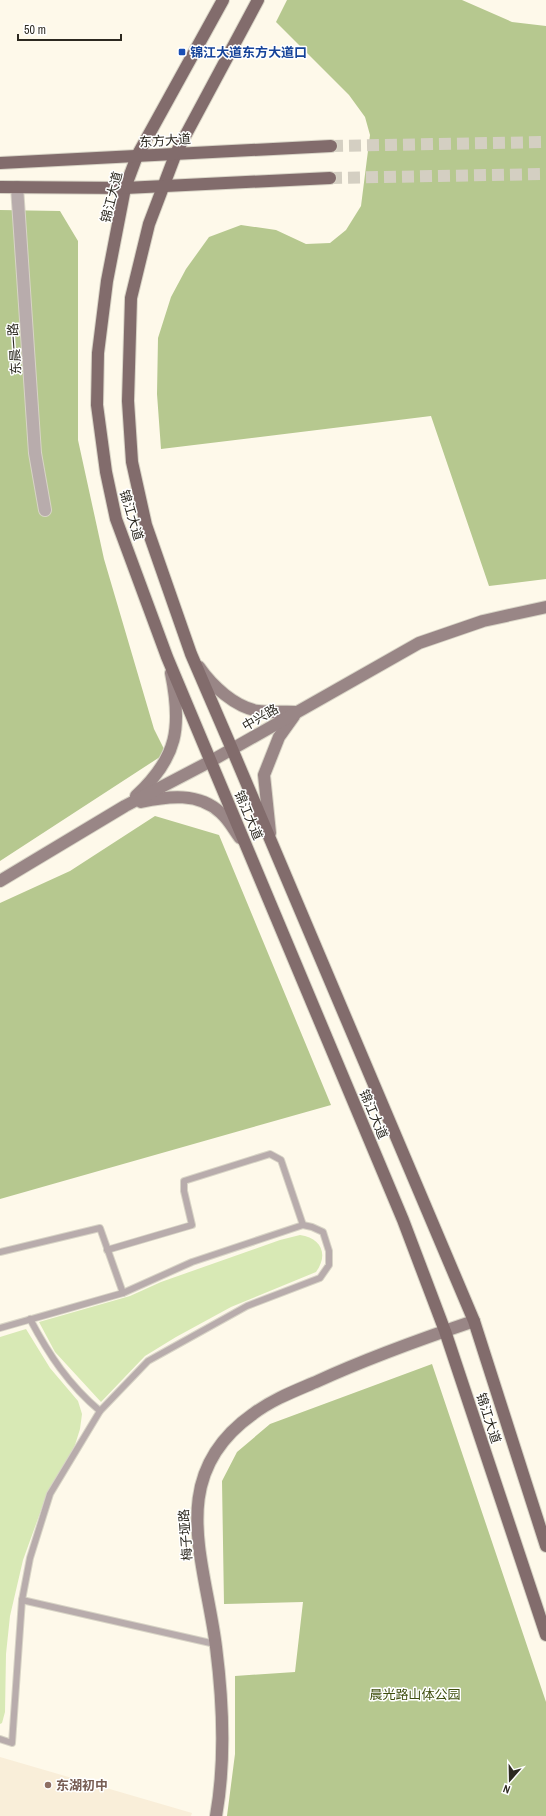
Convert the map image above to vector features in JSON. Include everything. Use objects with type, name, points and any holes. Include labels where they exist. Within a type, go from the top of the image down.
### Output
[{"type":"main road","name":"锦江大道","points":[[223,0],[137,156],[124,188],[107,281],[98,353],[97,405],[106,472],[116,519],[167,657],[403,1220],[445,1331],[546,1635]]},
{"type":"main road","name":"锦江大道","points":[[258,0],[176,153],[149,224],[131,298],[128,401],[132,462],[146,525],[191,654],[474,1321],[546,1546]]},
{"type":"main road","name":"东方大道","points":[[0,163],[332,146]]},
{"type":"main road","points":[[0,187],[124,188],[330,178]]},
{"type":"main road","name":"中兴路","points":[[0,881],[124,806],[211,761],[419,643],[483,621],[546,607]]},
{"type":"main road","points":[[191,654],[206,677],[234,702],[258,711],[298,712]]},
{"type":"main road","points":[[124,806],[148,785],[163,765],[174,744],[176,727],[176,699],[167,657]]},
{"type":"main road","points":[[270,839],[265,800],[264,775],[279,736],[298,712]]},
{"type":"main road","points":[[124,806],[157,799],[181,797],[198,800],[220,812],[246,846]]},
{"type":"main road","name":"梅子垭路","points":[[216,1816],[219,1800],[222,1740],[222,1694],[200,1559],[197,1529],[197,1504],[201,1486],[214,1452],[227,1436],[252,1414],[272,1401],[340,1371],[474,1321]]},
{"type":"street","name":"东晨一路","points":[[17,187],[35,453],[45,510]]},
{"type":"lane","points":[[107,1250],[192,1225],[184,1191],[184,1181],[270,1154],[281,1160],[303,1225]]},
{"type":"lane","points":[[0,1328],[123,1293],[192,1262],[303,1225],[323,1232],[329,1251],[329,1265],[320,1278],[247,1306],[148,1361],[100,1411],[50,1494],[30,1558],[22,1600],[12,1743],[0,1739]]},
{"type":"lane","points":[[0,1252],[100,1228],[123,1293]]},
{"type":"lane","points":[[30,1319],[44,1346],[64,1374],[81,1395],[100,1411]]},
{"type":"lane","points":[[22,1600],[215,1644]]},
{"type":"shaded area","name":"东湖初中","points":[[0,1757],[192,1813],[191,1816],[0,1816]]},
{"type":"green space","points":[[287,0],[462,0],[512,22],[546,26],[546,579],[489,586],[431,416],[161,449],[157,394],[158,338],[171,297],[186,269],[209,237],[241,225],[276,230],[306,244],[330,243],[346,230],[361,206],[370,135],[365,117],[349,95],[276,22]]},
{"type":"green space","points":[[0,210],[60,211],[78,241],[78,440],[104,559],[154,729],[166,753],[0,861]]},
{"type":"green space","points":[[155,816],[219,835],[331,1105],[0,1199],[0,903],[70,871]]},
{"type":"green space","points":[[300,1235],[318,1243],[321,1248],[322,1259],[316,1272],[231,1307],[176,1337],[145,1356],[101,1402],[55,1352],[39,1322],[130,1296],[161,1282],[280,1240]]},
{"type":"green space","points":[[26,1329],[50,1368],[78,1401],[82,1414],[80,1429],[75,1445],[44,1502],[23,1560],[10,1616],[6,1654],[5,1712],[2,1723],[0,1724],[0,1337]]},
{"type":"green space","name":"晨光路山体公园","points":[[432,1364],[546,1702],[546,1816],[227,1816],[235,1754],[235,1676],[295,1672],[303,1602],[224,1604],[222,1481],[237,1452],[270,1424]]},
{"type":"tunnel","points":[[331,146],[546,142]]},
{"type":"tunnel","points":[[330,178],[546,174]]},
{"type":"place","name":"锦江大道东方大道口","points":[[182,52]]},
{"type":"place","name":"东湖初中","points":[[48,1785]]}]
